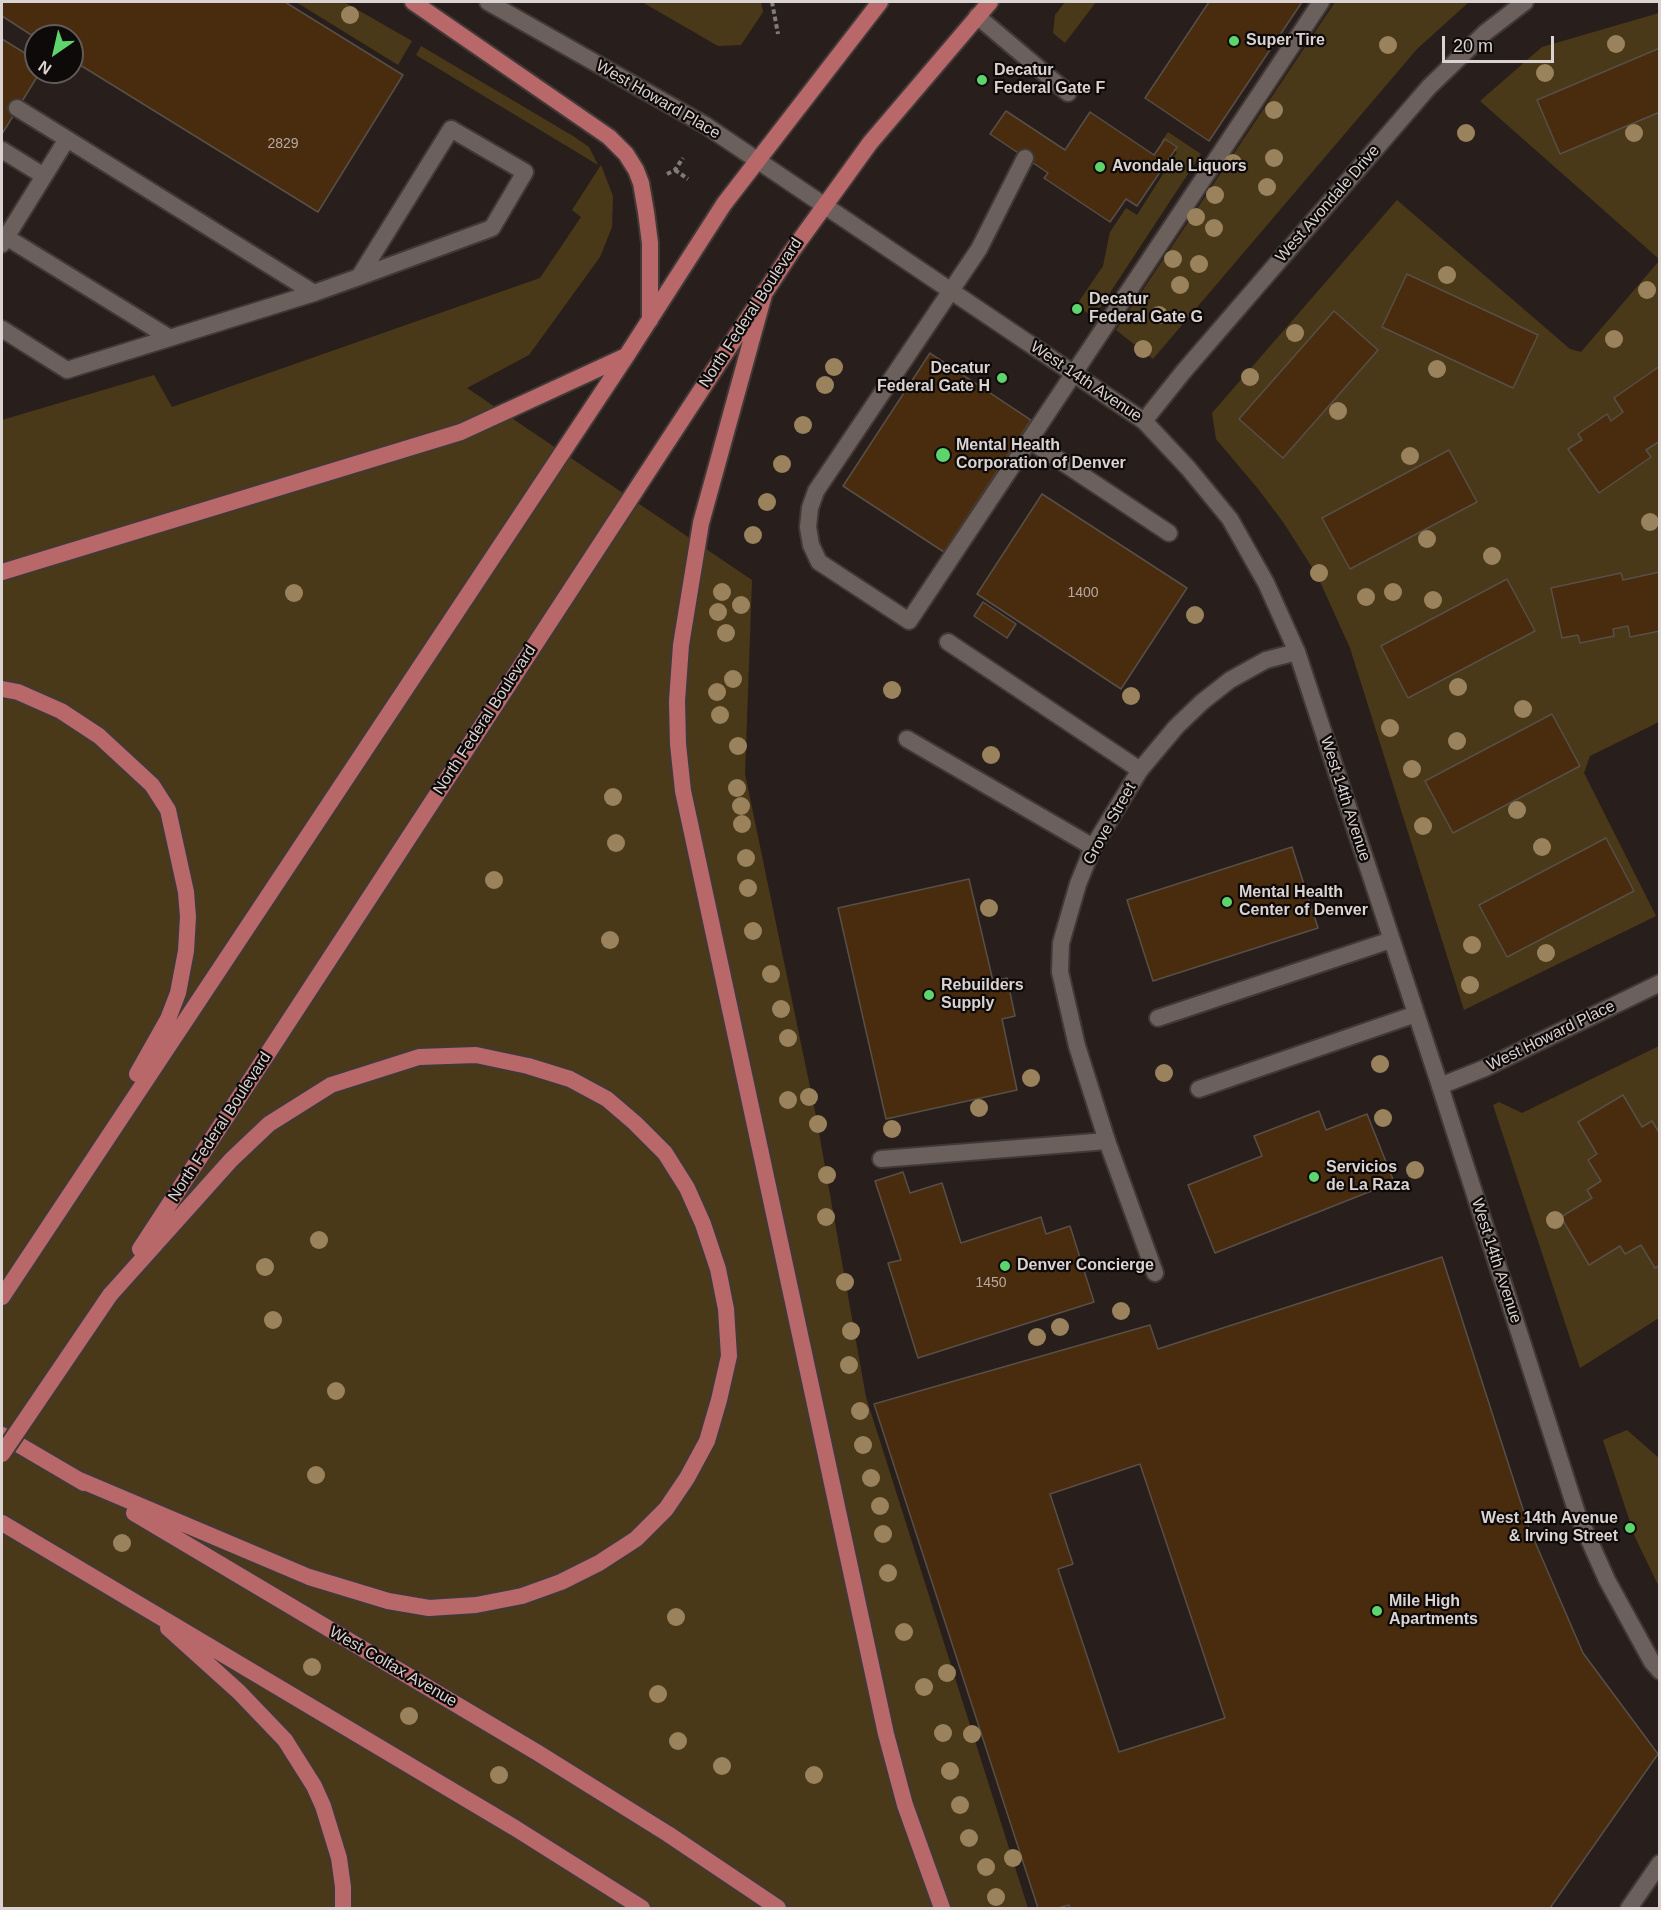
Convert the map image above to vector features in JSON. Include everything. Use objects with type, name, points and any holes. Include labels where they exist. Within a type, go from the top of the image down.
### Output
[{"type":"main road","points":[[413,2],[609,137],[626,154],[641,183],[646,212],[650,243],[650,320]]},
{"type":"main road","points":[[2,1297],[627,355],[724,204],[880,2]]},
{"type":"main road","name":"North Federal Boulevard","points":[[2,1454],[110,1295],[824,204],[870,143],[990,2]]},
{"type":"main road","points":[[765,291],[701,523],[681,645],[677,701],[678,744],[683,791],[886,1734],[905,1805],[942,1908]]},
{"type":"main road","points":[[2,572],[461,432],[627,355]]},
{"type":"main road","points":[[2,689],[18,692],[61,711],[99,736],[152,785],[168,810],[186,892],[188,917],[186,951],[178,993],[168,1019],[35,1246]]},
{"type":"main road","points":[[75,1478],[215,1539],[309,1577],[343,1588],[388,1601],[429,1608],[487,1603],[522,1596],[561,1582],[599,1563],[636,1539],[666,1509],[687,1478],[707,1441],[729,1356],[726,1309],[718,1269],[687,1188],[665,1153],[636,1123],[607,1099],[570,1079],[528,1066],[476,1055],[419,1058],[331,1085],[268,1124],[231,1160],[110,1295]]},
{"type":"main road","name":"West Colfax Avenue","points":[[2,1435],[537,1753],[668,1834],[778,1908]]},
{"type":"main road","points":[[2,1523],[496,1816],[642,1908]]},
{"type":"main road","points":[[141,1604],[239,1692],[285,1740],[314,1786],[323,1806],[339,1858],[343,1908]]},
{"type":"street","name":"West Howard Place","points":[[488,2],[705,125],[824,204]]},
{"type":"street","points":[[1025,158],[979,249],[816,491],[810,508],[808,527],[811,545],[819,562],[909,621],[1320,2]]},
{"type":"street","name":"West Avondale Drive","points":[[1144,421],[1184,371],[1429,87],[1486,32],[1525,2]]},
{"type":"street","points":[[977,16],[1068,93]]},
{"type":"street","points":[[17,108],[314,293]]},
{"type":"street","points":[[2,329],[67,370],[314,293],[359,277],[492,228],[525,172],[452,129],[359,277]]},
{"type":"street","points":[[67,139],[4,241],[170,338]]},
{"type":"street","points":[[2,150],[44,176]]},
{"type":"street","name":"West 14th Avenue","points":[[824,204],[1144,421],[1188,468],[1230,519],[1266,583],[1297,652],[1577,1513],[1606,1580],[1659,1671]]},
{"type":"street","points":[[1029,440],[1169,533]]},
{"type":"street","points":[[948,642],[1140,770]]},
{"type":"street","name":"Grove Street","points":[[1155,1273],[1107,1141],[1077,1046],[1060,972],[1061,943],[1078,884],[1094,847],[1140,770],[1176,727],[1230,680],[1266,660],[1297,652]]},
{"type":"street","points":[[907,739],[1094,847]]},
{"type":"street","points":[[1158,1018],[1391,940]]},
{"type":"street","name":"West Howard Place","points":[[1440,1086],[1485,1068],[1659,983]]},
{"type":"street","points":[[1199,1089],[1416,1014]]},
{"type":"street","points":[[881,1159],[1107,1141]]},
{"type":"street","points":[[1629,1908],[1659,1863]]},
{"type":"path","points":[[772,2],[778,34]]},
{"type":"path","points":[[683,158],[675,170],[687,179]]},
{"type":"shaded area","points":[[296,2],[344,2],[412,41],[398,65]]},
{"type":"shaded area","points":[[642,2],[761,2],[763,12],[741,45],[718,46]]},
{"type":"shaded area","points":[[1065,2],[1096,2],[1065,43],[1053,33],[1055,15]]},
{"type":"shaded area","points":[[1335,2],[1469,2],[1417,49],[1153,359],[1116,330]]},
{"type":"shaded area","points":[[1659,13],[1659,259],[1480,101],[1542,47]]},
{"type":"shaded area","points":[[421,46],[573,136],[589,147],[598,165],[416,55]]},
{"type":"shaded area","points":[[1168,132],[1201,154],[1094,317],[1076,306],[1103,266],[1110,232],[1126,208],[1137,215],[1177,152],[1161,142]]},
{"type":"shaded area","points":[[601,165],[613,196],[612,227],[600,257],[529,355],[467,388],[752,580],[745,774],[816,1116],[866,1397],[1028,1908],[2,1908],[2,420],[154,375],[172,407],[540,278],[581,217],[572,210]]},
{"type":"shaded area","points":[[1397,200],[1570,349],[1581,352],[1659,261],[1659,722],[1590,756],[1584,773],[1656,916],[1464,1010],[1350,648],[1317,575],[1283,522],[1216,439],[1212,413]]},
{"type":"shaded area","points":[[1659,1046],[1659,1318],[1580,1368],[1493,1105],[1499,1102],[1522,1113]]},
{"type":"shaded area","points":[[1627,1430],[1659,1458],[1659,1587],[1635,1537],[1603,1440]]},
{"type":"building","points":[[2,2],[285,2],[403,75],[318,212],[84,67],[84,24],[24,24],[24,30],[2,16]]},
{"type":"building","points":[[1209,2],[1302,2],[1209,141],[1145,98]]},
{"type":"building","points":[[2,39],[24,53],[24,84],[33,84],[2,134]]},
{"type":"building","points":[[1660,48],[1660,112],[1560,154],[1537,100]]},
{"type":"building","points":[[1006,111],[1065,150],[1090,112],[1154,155],[1165,139],[1177,147],[1137,206],[1126,199],[1110,222],[1044,178],[1048,173],[990,134]]},
{"type":"building","points":[[1407,274],[1538,335],[1513,388],[1382,327]]},
{"type":"building","points":[[1334,311],[1378,350],[1283,458],[1239,419]]},
{"type":"building","points":[[930,353],[1031,420],[944,552],[843,486]]},
{"type":"building","points":[[1660,366],[1660,441],[1646,450],[1651,457],[1599,493],[1568,449],[1582,440],[1578,434],[1607,414],[1611,421],[1623,412],[1614,398]]},
{"type":"building","points":[[1449,450],[1477,502],[1350,569],[1322,518]]},
{"type":"building","points":[[1042,494],[1187,588],[1121,689],[977,594]]},
{"type":"building","points":[[1660,572],[1660,631],[1630,637],[1628,626],[1613,629],[1614,636],[1580,643],[1578,635],[1562,638],[1551,588],[1621,573],[1623,580]]},
{"type":"building","points":[[1507,579],[1535,631],[1408,698],[1381,646]]},
{"type":"building","points":[[983,602],[1016,624],[1007,638],[974,616]]},
{"type":"building","points":[[1552,714],[1580,766],[1453,833],[1425,781]]},
{"type":"building","points":[[1606,838],[1634,891],[1507,957],[1479,905]]},
{"type":"building","points":[[1292,847],[1318,928],[1153,981],[1127,900]]},
{"type":"building","points":[[969,879],[993,981],[1007,978],[1015,1016],[1002,1019],[1017,1090],[886,1119],[838,908]]},
{"type":"building","points":[[1623,1095],[1642,1127],[1652,1121],[1660,1134],[1660,1265],[1655,1268],[1641,1245],[1625,1254],[1620,1246],[1589,1265],[1561,1217],[1592,1198],[1587,1190],[1601,1181],[1588,1160],[1597,1154],[1578,1122]]},
{"type":"building","points":[[1319,1111],[1326,1130],[1367,1114],[1394,1182],[1215,1253],[1188,1185],[1262,1156],[1254,1136]]},
{"type":"building","points":[[903,1172],[910,1193],[942,1183],[961,1243],[1041,1217],[1046,1234],[1070,1226],[1094,1302],[918,1358],[888,1263],[901,1260],[875,1181]]},
{"type":"building","name":"Mile High Apartments","points":[[1442,1257],[1529,1528],[1583,1653],[1658,1754],[1550,1908],[1070,1908],[1069,1905],[1058,1908],[1038,1908],[874,1404],[1150,1325],[1158,1349]],"holes":[[[1140,1464],[1225,1718],[1119,1752],[1058,1569],[1073,1564],[1050,1494]]]},
{"type":"place","name":"Super Tire","points":[[1234,41]]},
{"type":"place","name":"Decatur Federal Gate F","points":[[982,80]]},
{"type":"place","name":"Avondale Liquors","points":[[1100,167]]},
{"type":"place","name":"Decatur Federal Gate G","points":[[1077,309]]},
{"type":"place","name":"Decatur Federal Gate H","points":[[1002,378]]},
{"type":"place","name":"Mental Health Corporation of Denver","points":[[943,455]]},
{"type":"place","name":"Mental Health Center of Denver","points":[[1227,902]]},
{"type":"place","name":"Rebuilders Supply","points":[[929,995]]},
{"type":"place","name":"Servicios de La Raza","points":[[1314,1177]]},
{"type":"place","name":"Denver Concierge","points":[[1005,1266]]},
{"type":"place","name":"West 14th Avenue & Irving Street","points":[[1630,1528]]},
{"type":"place","name":"Mile High Apartments","points":[[1377,1611]]}]
